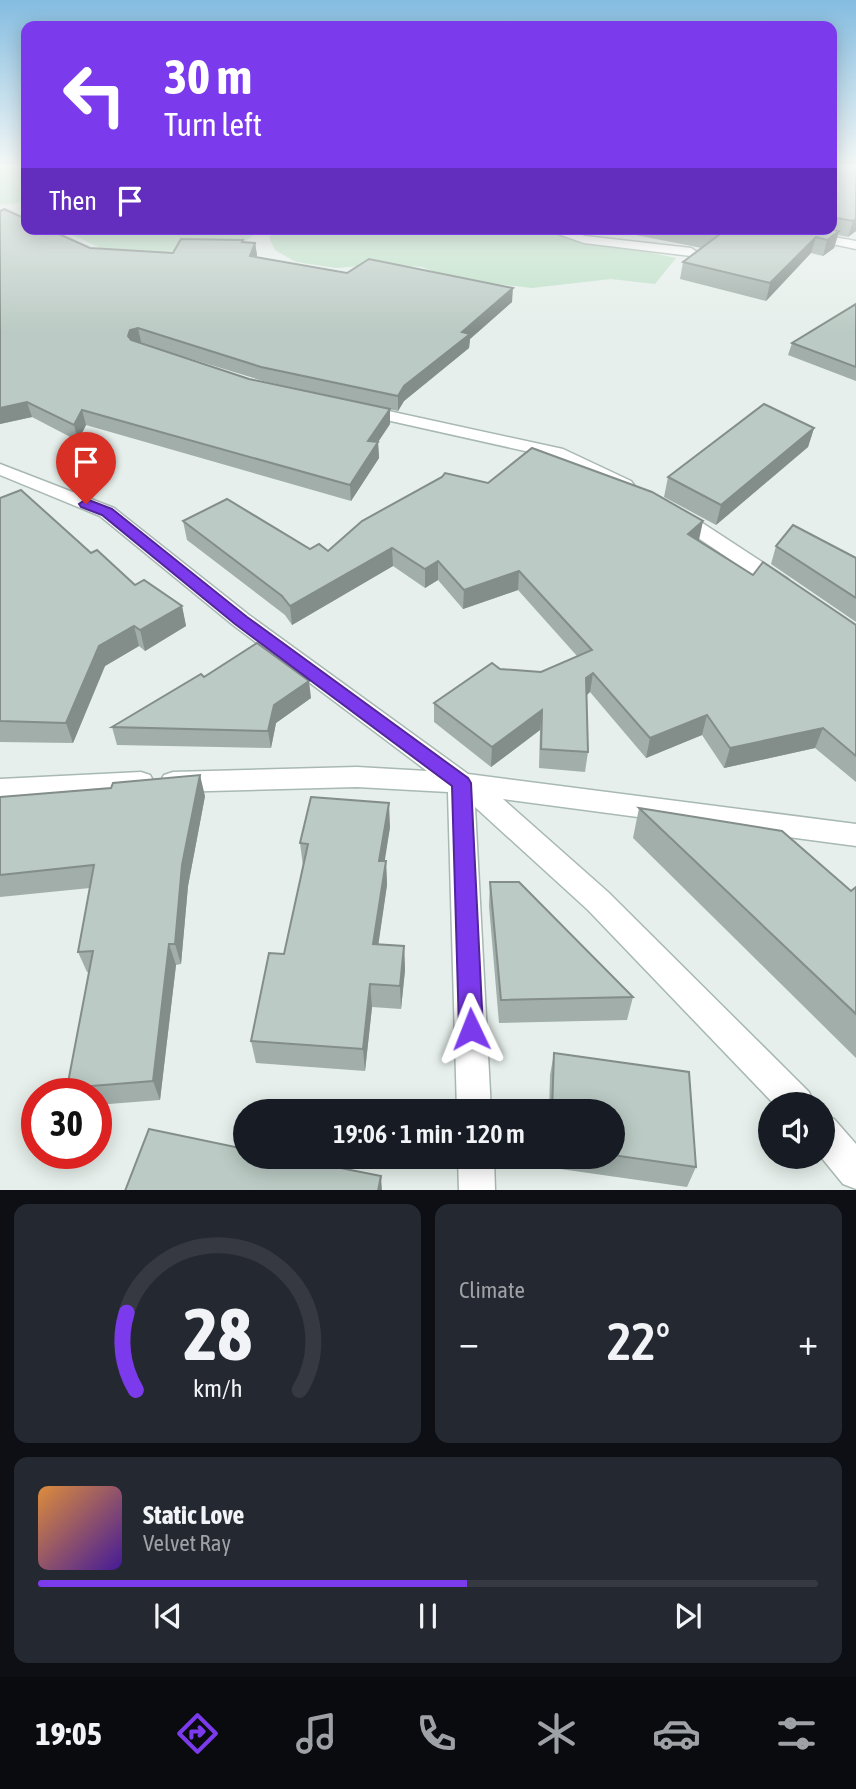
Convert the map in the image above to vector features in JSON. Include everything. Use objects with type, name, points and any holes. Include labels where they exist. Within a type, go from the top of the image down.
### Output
[{"type":"street","points":[[570,235],[691,252]]},
{"type":"street","points":[[755,236],[781,238],[791,235]]},
{"type":"street","points":[[800,235],[856,245]]},
{"type":"street","points":[[348,407],[557,453],[639,493]]},
{"type":"street","points":[[0,469],[107,512],[241,620],[497,809],[598,901],[785,1092]]},
{"type":"street","points":[[661,506],[793,592]]},
{"type":"street","points":[[0,789],[96,783],[357,777],[461,783],[856,835]]},
{"type":"street","points":[[461,783],[474,1099]]},
{"type":"street","points":[[835,1146],[856,1171]]},
{"type":"street","points":[[476,1169],[477,1190]]},
{"type":"green space","points":[[73,235],[253,235],[246,241],[122,258]]},
{"type":"green space","points":[[567,235],[676,258],[655,284],[611,279],[532,288],[454,279],[422,267],[387,264],[336,268],[296,262],[275,250],[269,237]]},
{"type":"building","points":[[0,221],[21,221],[21,235],[61,235],[90,248],[173,253],[181,239],[243,240],[242,242],[255,243],[250,256],[347,273],[369,259],[513,288],[462,332],[470,334],[404,386],[398,396],[261,367],[138,328],[130,330],[128,336],[131,340],[249,379],[390,409],[368,441],[378,442],[350,485],[82,410],[74,425],[27,402],[0,408]]},
{"type":"building","points":[[719,235],[834,235],[827,240],[816,237],[770,283],[683,262]]},
{"type":"building","points":[[856,304],[856,367],[792,343]]},
{"type":"building","points":[[764,404],[814,428],[721,505],[668,477]]},
{"type":"building","points":[[532,448],[652,492],[703,521],[688,534],[753,575],[763,562],[856,625],[856,756],[823,728],[730,748],[707,715],[650,738],[593,673],[586,678],[588,752],[541,749],[542,710],[492,747],[434,703],[492,663],[500,669],[541,672],[592,650],[519,571],[464,590],[438,561],[425,569],[392,548],[290,606],[282,596],[183,521],[227,499],[310,549],[319,544],[328,551],[362,521],[445,473],[488,483]]},
{"type":"building","points":[[21,490],[91,553],[97,550],[135,585],[144,580],[182,606],[140,630],[134,626],[99,646],[66,723],[0,721],[0,498]]},
{"type":"building","points":[[793,525],[856,558],[856,598],[776,546]]},
{"type":"building","points":[[257,643],[309,681],[274,705],[268,731],[112,727],[201,674],[204,677]]},
{"type":"building","points":[[200,775],[182,865],[175,944],[169,944],[153,1081],[112,1084],[112,1078],[69,1078],[93,951],[78,952],[94,865],[0,875],[0,797],[111,788],[113,783]]},
{"type":"building","points":[[311,797],[389,803],[379,861],[386,861],[373,944],[404,946],[400,986],[370,984],[363,1049],[251,1041],[269,953],[284,954],[308,844],[300,843]]},
{"type":"building","points":[[639,808],[782,831],[851,891],[856,887],[856,1014]]},
{"type":"building","points":[[490,882],[519,882],[633,997],[501,1000]]},
{"type":"building","points":[[554,1053],[689,1072],[696,1167],[625,1157],[625,1099],[552,1099]]},
{"type":"building","points":[[149,1129],[233,1146],[233,1169],[346,1169],[381,1176],[378,1190],[125,1190]]},
{"type":"route","points":[[86,504],[107,512],[241,620],[461,783],[471,1029]]}]
